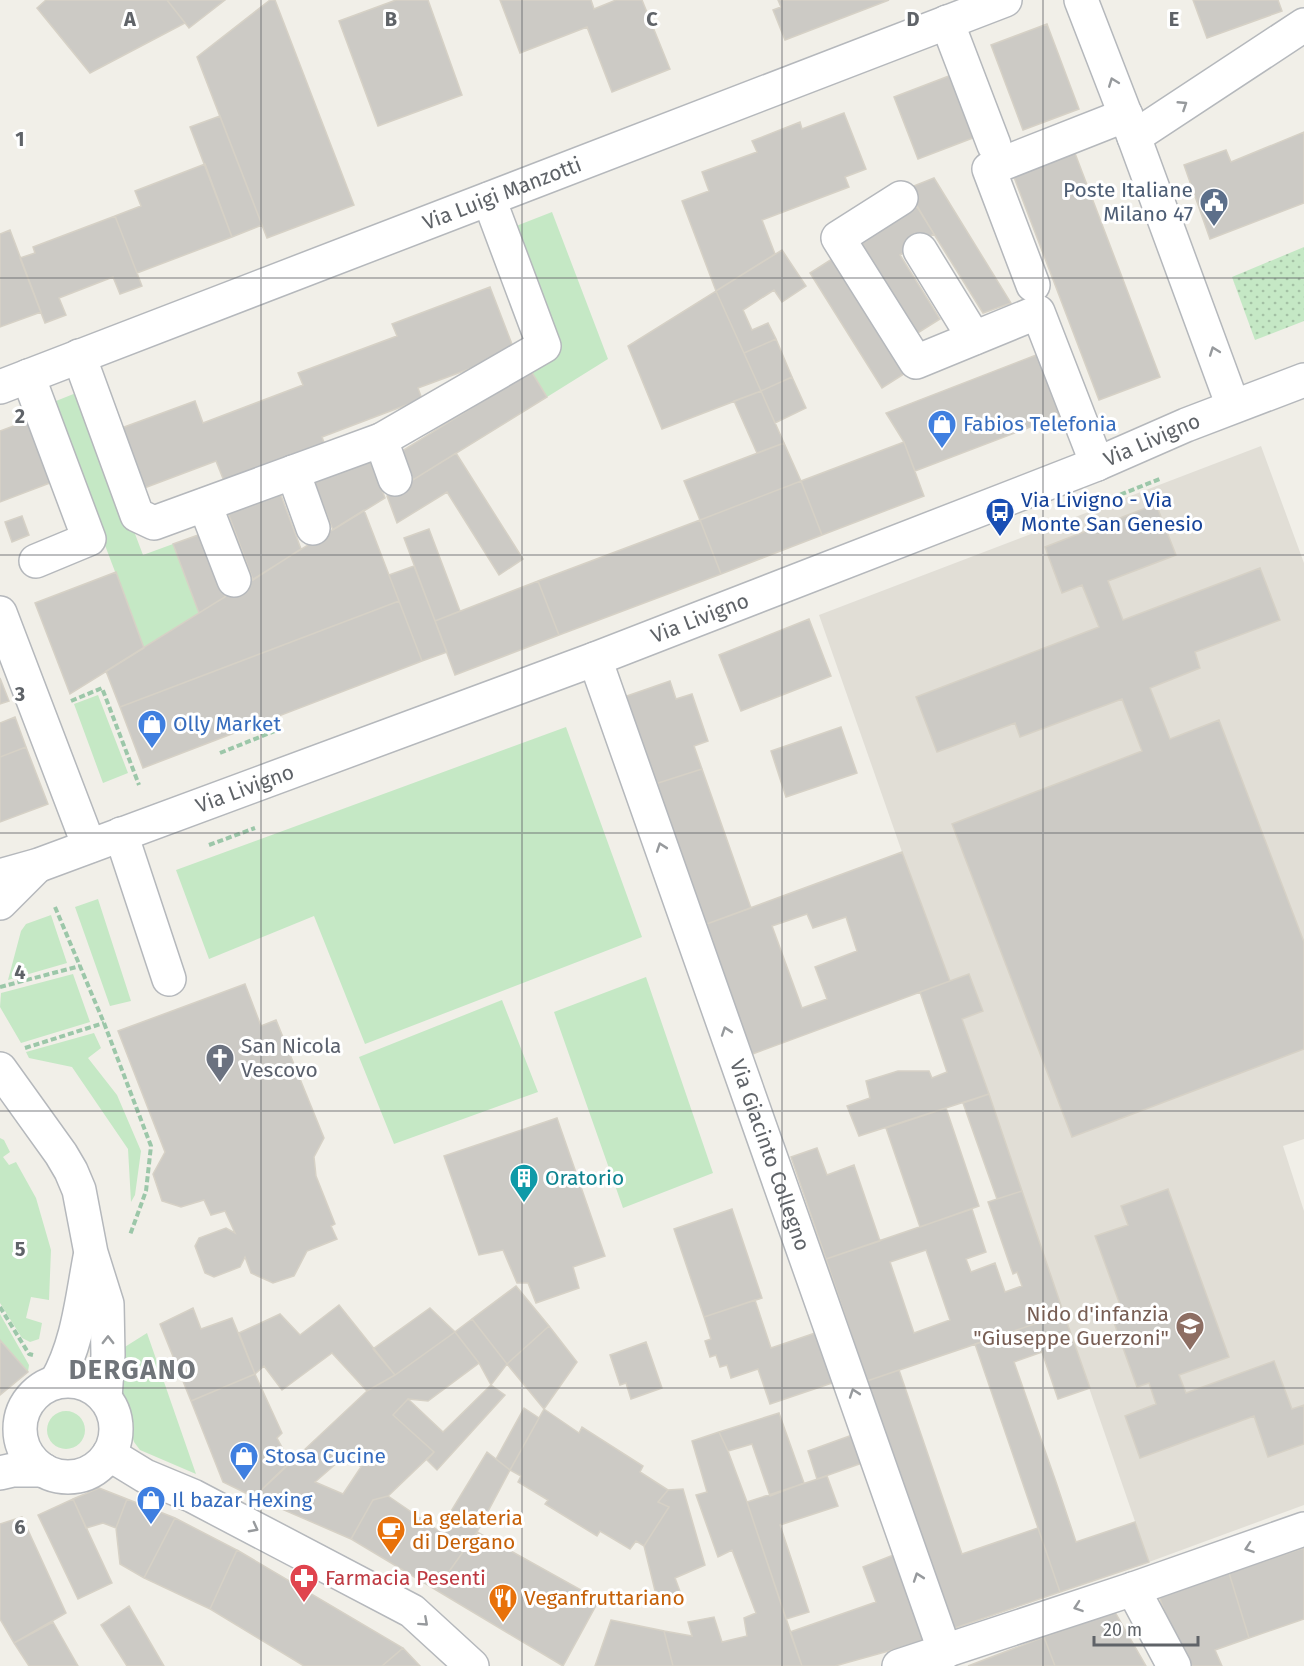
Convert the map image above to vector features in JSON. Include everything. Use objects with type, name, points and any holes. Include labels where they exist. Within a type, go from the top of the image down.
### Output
[{"type":"street","name":"Via Luigi Manzotti","points":[[14,381],[1005,0]]},
{"type":"street","points":[[1081,0],[1233,406]]},
{"type":"street","points":[[947,22],[994,145]]},
{"type":"street","points":[[1033,285],[989,169],[1130,126],[1304,25]]},
{"type":"street","points":[[901,198],[838,238],[916,362],[1038,312],[1097,464]]},
{"type":"street","points":[[79,356],[137,515],[154,523],[381,440],[544,346],[489,199]]},
{"type":"street","points":[[920,250],[974,338]]},
{"type":"street","name":"Via Livigno","points":[[0,876],[39,865],[595,659],[1097,464],[1233,406],[1304,380]]},
{"type":"street","points":[[14,381],[89,539],[36,561]]},
{"type":"street","points":[[381,440],[395,479]]},
{"type":"street","points":[[293,472],[313,528]]},
{"type":"street","points":[[205,505],[234,580]]},
{"type":"street","points":[[0,613],[89,846]]},
{"type":"street","name":"Via Giacinto Collegno","points":[[595,659],[945,1652]]},
{"type":"street","points":[[121,834],[169,980]]},
{"type":"street","name":"Via Livigno","points":[[0,903],[39,865]]},
{"type":"street","points":[[9,1060],[72,1171],[84,1209],[91,1253],[107,1304],[108,1355],[105,1398]]},
{"type":"street","points":[[56,1382],[67,1363],[91,1253]]},
{"type":"street","points":[[0,1453],[20,1422],[23,1411],[32,1397],[45,1386],[68,1380],[80,1382],[96,1390],[111,1408],[116,1425],[115,1437],[109,1454],[96,1468],[79,1476],[60,1476],[43,1470],[13,1470],[0,1473]]},
{"type":"street","points":[[20,1422],[24,1449],[30,1459],[43,1470]]},
{"type":"street","points":[[109,1454],[145,1476],[193,1496],[412,1611],[472,1666]]},
{"type":"street","points":[[899,1666],[1133,1589],[1304,1529]]},
{"type":"street","points":[[1133,1589],[1174,1666]]},
{"type":"path","points":[[1108,500],[1162,478]]},
{"type":"path","points":[[70,701],[102,688],[139,785]]},
{"type":"path","points":[[220,753],[282,728]]},
{"type":"path","points":[[209,845],[255,828]]},
{"type":"path","points":[[55,908],[104,1023],[151,1146],[146,1191],[130,1235]]},
{"type":"path","points":[[0,987],[80,966]]},
{"type":"path","points":[[9,1060],[104,1023]]},
{"type":"path","points":[[0,1307],[29,1354],[37,1355]]},
{"type":"shaded area","points":[[1261,446],[1304,563],[1304,1139],[1283,1146],[1304,1211],[1304,1505],[1149,1562],[962,1019],[982,1011],[969,974],[950,981],[819,615]]},
{"type":"green space","points":[[552,212],[608,359],[547,397],[531,371],[511,228]]},
{"type":"green space","points":[[1304,247],[1304,321],[1255,340],[1232,277]]},
{"type":"green space","points":[[81,391],[143,555],[173,544],[199,613],[144,648],[51,403]]},
{"type":"green space","points":[[98,695],[128,773],[103,783],[74,704]]},
{"type":"green space","points":[[566,727],[642,937],[365,1044],[314,916],[209,959],[176,870]]},
{"type":"green space","points":[[98,899],[131,1001],[110,1006],[75,907]]},
{"type":"green space","points":[[51,915],[67,963],[8,980],[21,931],[26,924]]},
{"type":"green space","points":[[73,974],[90,1022],[21,1043],[0,1007],[1,993]]},
{"type":"green space","points":[[646,977],[713,1173],[623,1208],[554,1012]]},
{"type":"green space","points":[[502,1000],[538,1092],[394,1144],[359,1057]]},
{"type":"green space","points":[[94,1033],[101,1048],[88,1058],[117,1095],[141,1151],[135,1195],[131,1202],[128,1149],[72,1067],[29,1058],[26,1052]]},
{"type":"green space","points":[[0,1138],[4,1140],[10,1152],[3,1157],[9,1165],[16,1162],[36,1198],[51,1250],[49,1300],[31,1297],[26,1318],[42,1323],[39,1339],[30,1342],[22,1338],[0,1303]]},
{"type":"green space","points":[[0,1314],[29,1365],[28,1372],[0,1340]]},
{"type":"green space","points":[[147,1333],[196,1474],[140,1450],[134,1442],[120,1399],[120,1350]]},
{"type":"green space","points":[[66,1411],[79,1417],[85,1430],[79,1443],[66,1449],[53,1443],[47,1430],[53,1417]]},
{"type":"building","points":[[46,0],[167,0],[185,23],[90,73],[37,8]]},
{"type":"building","points":[[167,0],[225,0],[189,28]]},
{"type":"building","points":[[270,0],[275,0],[354,205],[267,238],[197,57]]},
{"type":"building","points":[[396,0],[428,0],[462,95],[378,126],[339,21]]},
{"type":"building","points":[[500,0],[591,0],[594,9],[616,0],[642,0],[670,69],[612,92],[587,27],[520,53]]},
{"type":"building","points":[[778,0],[889,0],[785,40],[773,10],[781,7]]},
{"type":"building","points":[[1193,0],[1278,0],[1282,11],[1207,38]]},
{"type":"building","points":[[1047,24],[1079,109],[1023,130],[991,45]]},
{"type":"building","points":[[954,74],[978,136],[918,159],[894,97]]},
{"type":"building","points":[[844,113],[866,169],[845,177],[849,187],[762,220],[775,254],[716,291],[682,201],[709,191],[702,172],[757,152],[752,141],[800,122],[802,129]]},
{"type":"building","points":[[220,116],[262,225],[232,237],[190,127]]},
{"type":"building","points":[[1304,132],[1304,203],[1210,239],[1184,165],[1226,150],[1231,162]]},
{"type":"building","points":[[1073,148],[1160,377],[1099,400],[1012,172]]},
{"type":"building","points":[[205,164],[232,237],[137,273],[115,216],[141,206],[135,191]]},
{"type":"building","points":[[934,178],[1011,303],[983,313],[906,189]]},
{"type":"building","points":[[917,206],[934,234],[900,255],[940,319],[913,336],[855,245]]},
{"type":"building","points":[[115,216],[142,286],[120,294],[113,277],[59,298],[66,315],[45,323],[20,258],[35,253],[33,247]]},
{"type":"building","points":[[10,230],[41,312],[0,327],[0,234]]},
{"type":"building","points":[[782,250],[806,286],[782,302],[774,290],[743,310],[752,330],[768,323],[776,339],[744,353],[716,291]]},
{"type":"building","points":[[835,257],[907,372],[882,388],[810,273]]},
{"type":"building","points":[[490,287],[515,352],[418,388],[422,399],[322,437],[326,448],[226,486],[216,461],[139,490],[116,430],[195,401],[203,423],[303,385],[298,373],[397,336],[392,324]]},
{"type":"building","points":[[716,291],[761,391],[662,429],[628,346]]},
{"type":"building","points":[[776,339],[792,377],[761,391],[744,353]]},
{"type":"building","points":[[1044,352],[1067,413],[915,471],[904,442],[886,413]]},
{"type":"building","points":[[531,371],[547,397],[413,480],[402,451]]},
{"type":"building","points":[[792,377],[806,408],[775,423],[761,391]]},
{"type":"building","points":[[761,391],[784,443],[757,453],[734,401]]},
{"type":"building","points":[[32,419],[55,481],[0,502],[0,431]]},
{"type":"building","points":[[904,442],[924,496],[822,535],[801,481]]},
{"type":"building","points":[[784,443],[801,481],[700,520],[684,481]]},
{"type":"building","points":[[456,453],[523,559],[499,575],[447,492],[397,523],[387,496]]},
{"type":"building","points":[[369,456],[385,498],[333,530],[312,477]]},
{"type":"building","points":[[801,481],[822,535],[721,574],[700,520]]},
{"type":"building","points":[[279,490],[301,549],[253,580],[227,510]]},
{"type":"building","points":[[1156,504],[1176,555],[1108,581],[1123,620],[1260,568],[1280,620],[1195,652],[1200,668],[1150,688],[1170,739],[1219,720],[1304,942],[1304,1049],[1072,1137],[952,824],[1142,751],[1122,699],[1020,737],[1015,723],[937,752],[916,697],[1099,627],[1082,585],[1062,593],[1045,547]]},
{"type":"building","points":[[364,510],[399,601],[120,707],[106,671]]},
{"type":"building","points":[[22,516],[29,535],[12,542],[5,522]]},
{"type":"building","points":[[700,520],[721,574],[559,635],[538,581]]},
{"type":"building","points":[[429,529],[460,611],[435,621],[404,538]]},
{"type":"building","points":[[201,534],[225,597],[199,613],[173,544]]},
{"type":"building","points":[[414,566],[447,652],[422,661],[389,575]]},
{"type":"building","points":[[116,572],[144,648],[70,694],[35,603]]},
{"type":"building","points":[[538,581],[559,635],[455,675],[435,621]]},
{"type":"building","points":[[399,601],[422,661],[143,768],[120,707]]},
{"type":"building","points":[[809,619],[831,676],[741,711],[719,655]]},
{"type":"building","points":[[0,678],[9,701],[0,704]]},
{"type":"building","points":[[670,681],[676,699],[692,694],[708,741],[694,746],[702,769],[655,784],[624,697]]},
{"type":"building","points":[[15,717],[26,747],[0,757],[0,723]]},
{"type":"building","points":[[841,727],[857,773],[786,797],[771,751]]},
{"type":"building","points":[[26,747],[48,804],[0,822],[0,757]]},
{"type":"building","points":[[702,769],[751,908],[704,925],[655,784]]},
{"type":"building","points":[[902,852],[950,981],[750,1055],[704,925]],"holes":[[[807,914],[813,928],[846,917],[857,951],[815,967],[827,999],[802,1008],[772,926]]]},
{"type":"building","points":[[969,974],[983,1011],[962,1019],[989,1094],[859,1136],[847,1106],[870,1098],[866,1081],[898,1071],[929,1071],[932,1078],[947,1072],[920,992]]},
{"type":"building","name":"San Nicola Vescovo","points":[[245,984],[261,1026],[276,1020],[324,1138],[314,1157],[316,1176],[335,1224],[331,1226],[337,1239],[307,1251],[294,1276],[273,1283],[251,1273],[245,1257],[240,1267],[214,1277],[205,1273],[195,1246],[199,1238],[226,1228],[235,1233],[225,1211],[211,1215],[204,1200],[181,1207],[162,1201],[153,1174],[165,1152],[118,1031]]},
{"type":"building","points":[[989,1094],[1022,1191],[997,1199],[963,1103]]},
{"type":"building","points":[[946,1108],[979,1206],[920,1227],[886,1128]]},
{"type":"building","name":"Oratorio","points":[[557,1118],[605,1256],[573,1267],[579,1288],[536,1303],[528,1283],[517,1283],[503,1250],[479,1255],[444,1156]]},
{"type":"building","points":[[817,1148],[827,1175],[854,1165],[880,1241],[826,1259],[791,1157]]},
{"type":"building","points":[[1168,1189],[1229,1357],[1179,1375],[1186,1393],[1274,1361],[1292,1409],[1304,1405],[1304,1444],[1268,1457],[1254,1416],[1140,1458],[1125,1416],[1156,1404],[1149,1383],[1137,1387],[1112,1317],[1123,1313],[1095,1236],[1128,1225],[1121,1206]]},
{"type":"building","points":[[1022,1191],[1064,1314],[867,1381],[826,1259],[972,1209],[986,1252],[966,1259],[971,1272],[995,1263],[1005,1292],[1022,1286],[1017,1272],[1013,1274],[988,1202]],"holes":[[[926,1250],[950,1320],[914,1333],[890,1262]]]},
{"type":"building","points":[[732,1209],[762,1298],[704,1317],[674,1229]]},
{"type":"building","points":[[516,1286],[549,1326],[507,1364],[472,1319]]},
{"type":"building","points":[[755,1300],[771,1348],[821,1331],[838,1381],[770,1404],[758,1369],[731,1378],[727,1365],[720,1367],[716,1355],[710,1357],[705,1341],[711,1339],[704,1317]]},
{"type":"building","points":[[339,1305],[395,1375],[367,1391],[332,1353],[282,1390],[264,1366],[255,1374],[239,1333],[280,1314],[300,1335]]},
{"type":"building","points":[[193,1308],[201,1329],[232,1318],[255,1374],[191,1401],[160,1324]]},
{"type":"building","points":[[430,1308],[455,1332],[395,1375],[373,1349]]},
{"type":"building","points":[[1064,1314],[1090,1388],[1058,1399],[1042,1352],[1014,1362],[1076,1542],[1135,1522],[1149,1562],[1060,1592],[975,1344]]},
{"type":"building","points":[[472,1319],[507,1364],[491,1385],[479,1363],[455,1332]]},
{"type":"building","points":[[549,1326],[577,1362],[544,1409],[507,1364]]},
{"type":"building","points":[[455,1332],[479,1363],[428,1401],[408,1399],[393,1415],[434,1452],[388,1496],[373,1500],[351,1539],[254,1497],[367,1391],[395,1375]],"holes":[[[346,1455],[361,1467],[343,1494],[315,1482]]]},
{"type":"building","points":[[0,1340],[28,1372],[0,1395]]},
{"type":"building","points":[[646,1342],[662,1388],[631,1399],[626,1383],[620,1385],[610,1355]]},
{"type":"building","points":[[899,1370],[962,1554],[1038,1528],[1060,1592],[952,1629],[867,1381]]},
{"type":"building","points":[[255,1374],[282,1433],[277,1438],[290,1462],[254,1497],[223,1482],[191,1401]]},
{"type":"building","points":[[491,1385],[505,1395],[437,1470],[427,1460],[434,1452],[393,1415],[408,1399],[443,1432]]},
{"type":"building","points":[[524,1408],[539,1418],[510,1470],[496,1459]]},
{"type":"building","points":[[544,1409],[579,1433],[582,1427],[643,1466],[640,1472],[668,1490],[658,1502],[669,1507],[644,1546],[636,1541],[630,1549],[600,1531],[597,1536],[545,1504],[548,1500],[518,1482],[521,1476],[510,1470]]},
{"type":"building","points":[[779,1413],[804,1483],[770,1496],[752,1444],[728,1451],[719,1432]]},
{"type":"building","points":[[719,1432],[747,1502],[802,1666],[673,1666],[664,1631],[692,1636],[688,1622],[714,1617],[722,1642],[747,1636],[744,1618],[756,1613],[732,1550],[718,1557],[696,1495],[707,1492],[692,1441]]},
{"type":"building","points":[[855,1434],[865,1462],[817,1479],[808,1451]]},
{"type":"building","points":[[487,1452],[510,1470],[477,1532],[436,1590],[351,1539],[373,1500],[388,1496],[439,1531]]},
{"type":"building","points":[[827,1476],[838,1506],[780,1525],[809,1612],[786,1619],[747,1502]]},
{"type":"building","points":[[99,1488],[127,1499],[116,1528],[103,1523],[86,1528],[73,1499]]},
{"type":"building","points":[[683,1489],[705,1565],[675,1578],[681,1594],[658,1603],[644,1546],[669,1507],[658,1502],[668,1490]]},
{"type":"building","points":[[73,1499],[112,1583],[78,1599],[38,1515]]},
{"type":"building","points":[[127,1499],[175,1518],[144,1578],[120,1564],[116,1528]]},
{"type":"building","points":[[22,1517],[66,1613],[14,1643],[0,1619],[0,1524]]},
{"type":"building","points":[[175,1518],[237,1550],[210,1609],[144,1578]]},
{"type":"building","points":[[477,1532],[599,1600],[563,1666],[436,1590]]},
{"type":"building","points":[[1304,1548],[1304,1619],[1249,1638],[1229,1573]]},
{"type":"building","points":[[237,1550],[403,1648],[382,1666],[304,1666],[210,1609]]},
{"type":"building","points":[[896,1554],[928,1640],[835,1666],[802,1666],[790,1632],[876,1602],[863,1567]]},
{"type":"building","points":[[1229,1573],[1249,1638],[1215,1650],[1222,1666],[1191,1666],[1186,1657],[1181,1659],[1159,1596]]},
{"type":"building","points":[[129,1606],[164,1666],[127,1666],[101,1625]]},
{"type":"building","points":[[1115,1612],[1146,1666],[1055,1666],[1044,1637]]},
{"type":"building","points":[[611,1620],[664,1631],[673,1666],[595,1666]]},
{"type":"building","points":[[53,1622],[78,1666],[29,1666],[14,1643]]},
{"type":"building","points":[[1044,1637],[1055,1666],[968,1666]]},
{"type":"building","points":[[403,1648],[420,1666],[382,1666]]},
{"type":"place","name":"Poste Italiane Milano 47","points":[[1214,228]]},
{"type":"place","name":"Fabios Telefonia","points":[[942,450]]},
{"type":"place","name":"Via Livigno - Via Monte San Genesio","points":[[1000,538]]},
{"type":"place","name":"Olly Market","points":[[152,750]]},
{"type":"place","name":"San Nicola Vescovo","points":[[220,1084]]},
{"type":"place","name":"Oratorio","points":[[524,1204]]},
{"type":"place","name":"Nido d'infanzia \"Giuseppe Guerzoni\"","points":[[1190,1352]]},
{"type":"place","name":"Stosa Cucine","points":[[244,1482]]},
{"type":"place","name":"Il bazar Hexing","points":[[151,1526]]},
{"type":"place","name":"La gelateria di Dergano","points":[[391,1556]]},
{"type":"place","name":"Farmacia Pesenti","points":[[304,1604]]},
{"type":"place","name":"Veganfruttariano","points":[[503,1624]]},
{"type":"district","name":"DERGANO","points":[[133,1370]]}]
